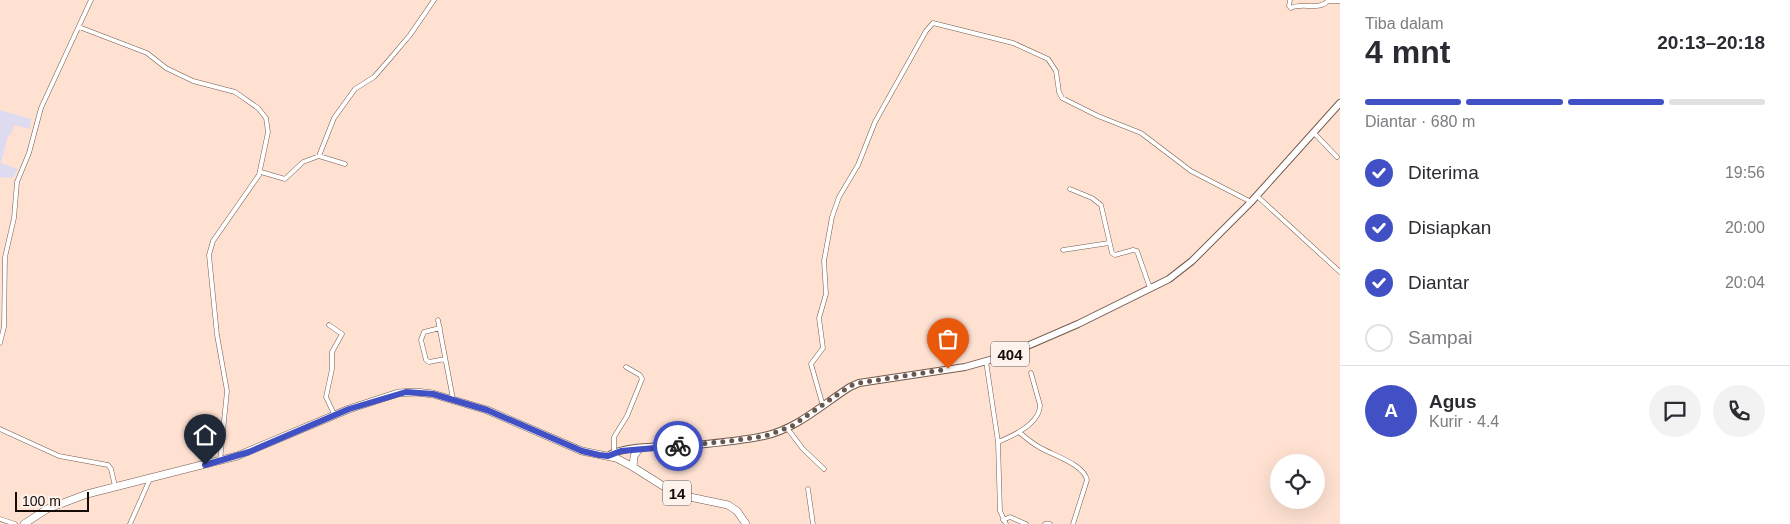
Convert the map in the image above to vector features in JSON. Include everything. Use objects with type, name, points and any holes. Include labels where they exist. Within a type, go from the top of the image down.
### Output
[{"type":"highway","name":"14","points":[[24,524],[52,506],[115,486],[220,461],[249,452],[334,414],[406,392],[424,393],[453,400],[507,417],[582,451],[611,454],[633,466],[662,486],[685,496],[728,505],[737,510],[746,524]]},
{"type":"highway","points":[[633,466],[634,456],[639,449]]},
{"type":"main road","name":"404","points":[[611,454],[639,449],[765,436],[787,428],[823,406],[850,386],[986,362],[1078,324],[1169,279],[1192,260],[1257,196],[1340,103]]},
{"type":"street","points":[[0,343],[4,327],[5,257],[14,218],[17,182],[29,153],[41,108],[91,0]]},
{"type":"street","points":[[319,156],[334,118],[355,89],[374,76],[384,66],[434,0]]},
{"type":"street","points":[[1290,0],[1289,6],[1291,8],[1297,5],[1307,7],[1323,5],[1328,1],[1340,1]]},
{"type":"street","points":[[823,406],[811,364],[823,348],[819,318],[826,297],[824,264],[830,224],[840,198],[858,165],[875,122],[926,31],[933,23],[1013,43],[1048,59],[1056,71],[1058,92],[1062,98],[1098,116],[1141,133],[1191,170],[1251,202]]},
{"type":"street","points":[[79,27],[147,53],[166,68],[193,81],[235,92],[258,108],[266,118],[268,125],[261,172],[213,241],[209,255],[217,335],[227,391],[220,461]]},
{"type":"street","points":[[1314,133],[1337,157]]},
{"type":"street","points":[[261,172],[285,179],[303,162],[319,156],[345,164]]},
{"type":"street","points":[[1070,189],[1092,198],[1101,205],[1104,211],[1112,251],[1115,255],[1133,250],[1137,251],[1150,288]]},
{"type":"street","points":[[1257,196],[1340,272]]},
{"type":"street","points":[[1063,250],[1109,242]]},
{"type":"street","points":[[438,320],[453,400]]},
{"type":"street","points":[[329,325],[342,334],[332,352],[332,368],[326,397],[334,414]]},
{"type":"street","points":[[440,328],[424,332],[421,340],[426,360],[429,362],[445,358]]},
{"type":"street","points":[[986,362],[998,442],[1000,511],[1004,522],[1010,517],[1026,524]]},
{"type":"street","points":[[611,454],[614,437],[627,416],[642,379],[640,375],[626,367]]},
{"type":"street","points":[[998,442],[1020,433],[1040,408],[1031,373]]},
{"type":"street","points":[[787,428],[803,449],[824,469]]},
{"type":"street","points":[[0,429],[59,456],[108,464],[115,486]]},
{"type":"street","points":[[1020,433],[1035,445],[1063,458],[1086,475],[1087,480],[1073,524]]},
{"type":"street","points":[[130,524],[150,477]]},
{"type":"street","points":[[808,490],[813,524]]},
{"type":"street","points":[[0,519],[14,524]]},
{"type":"street","points":[[1045,524],[1050,524]]},
{"type":"shaded area","points":[[0,110],[31,119],[30,129],[14,125],[11,134],[8,136],[1,163],[18,169],[13,178],[0,177]]},
{"type":"way so far","points":[[678,446],[765,436],[792,426],[850,386],[948,369]]},
{"type":"route","points":[[205,465],[249,452],[334,414],[406,392],[433,394],[487,410],[534,428],[582,451],[599,455],[608,456],[621,451],[678,446]]}]
